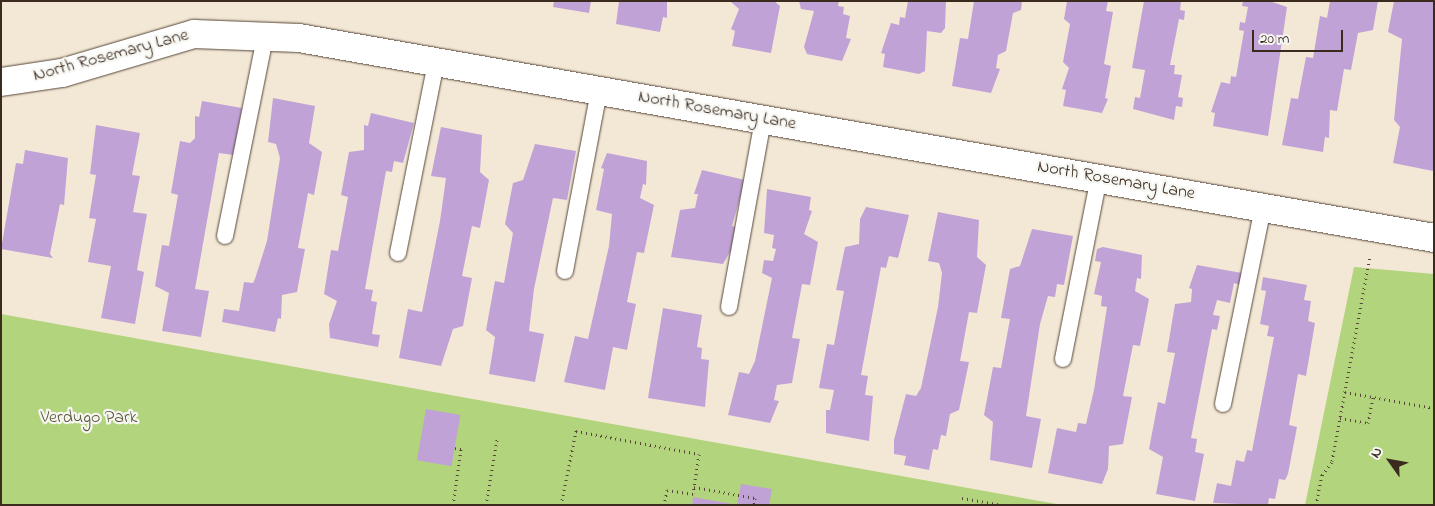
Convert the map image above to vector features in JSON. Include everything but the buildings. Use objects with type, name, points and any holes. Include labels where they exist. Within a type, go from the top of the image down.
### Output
[{"type":"street","name":"North Rosemary Lane","points":[[1,82],[62,73],[194,34],[299,38],[1434,238]]},
{"type":"lane","points":[[225,236],[265,37]]},
{"type":"lane","points":[[398,253],[436,62]]},
{"type":"lane","points":[[565,271],[599,90]]},
{"type":"lane","points":[[729,307],[763,119]]},
{"type":"lane","points":[[1063,359],[1099,178]]},
{"type":"lane","points":[[1223,404],[1263,207]]},
{"type":"path","points":[[1316,505],[1322,475],[1332,460],[1375,228]]},
{"type":"path","points":[[1345,392],[1434,408]]},
{"type":"path","points":[[1340,418],[1368,423],[1373,397]]},
{"type":"path","points":[[561,505],[576,431],[699,454],[693,494],[667,490],[664,505]]},
{"type":"path","points":[[486,505],[497,439]]},
{"type":"path","points":[[453,505],[461,449],[455,448]]},
{"type":"path","points":[[694,488],[755,498],[754,505]]},
{"type":"path","points":[[962,498],[1002,505]]},
{"type":"green space","points":[[1354,267],[1434,274],[1434,505],[1305,505]]},
{"type":"green space","name":"Verdugo Park","points":[[1,314],[1062,505],[1,505]]}]
